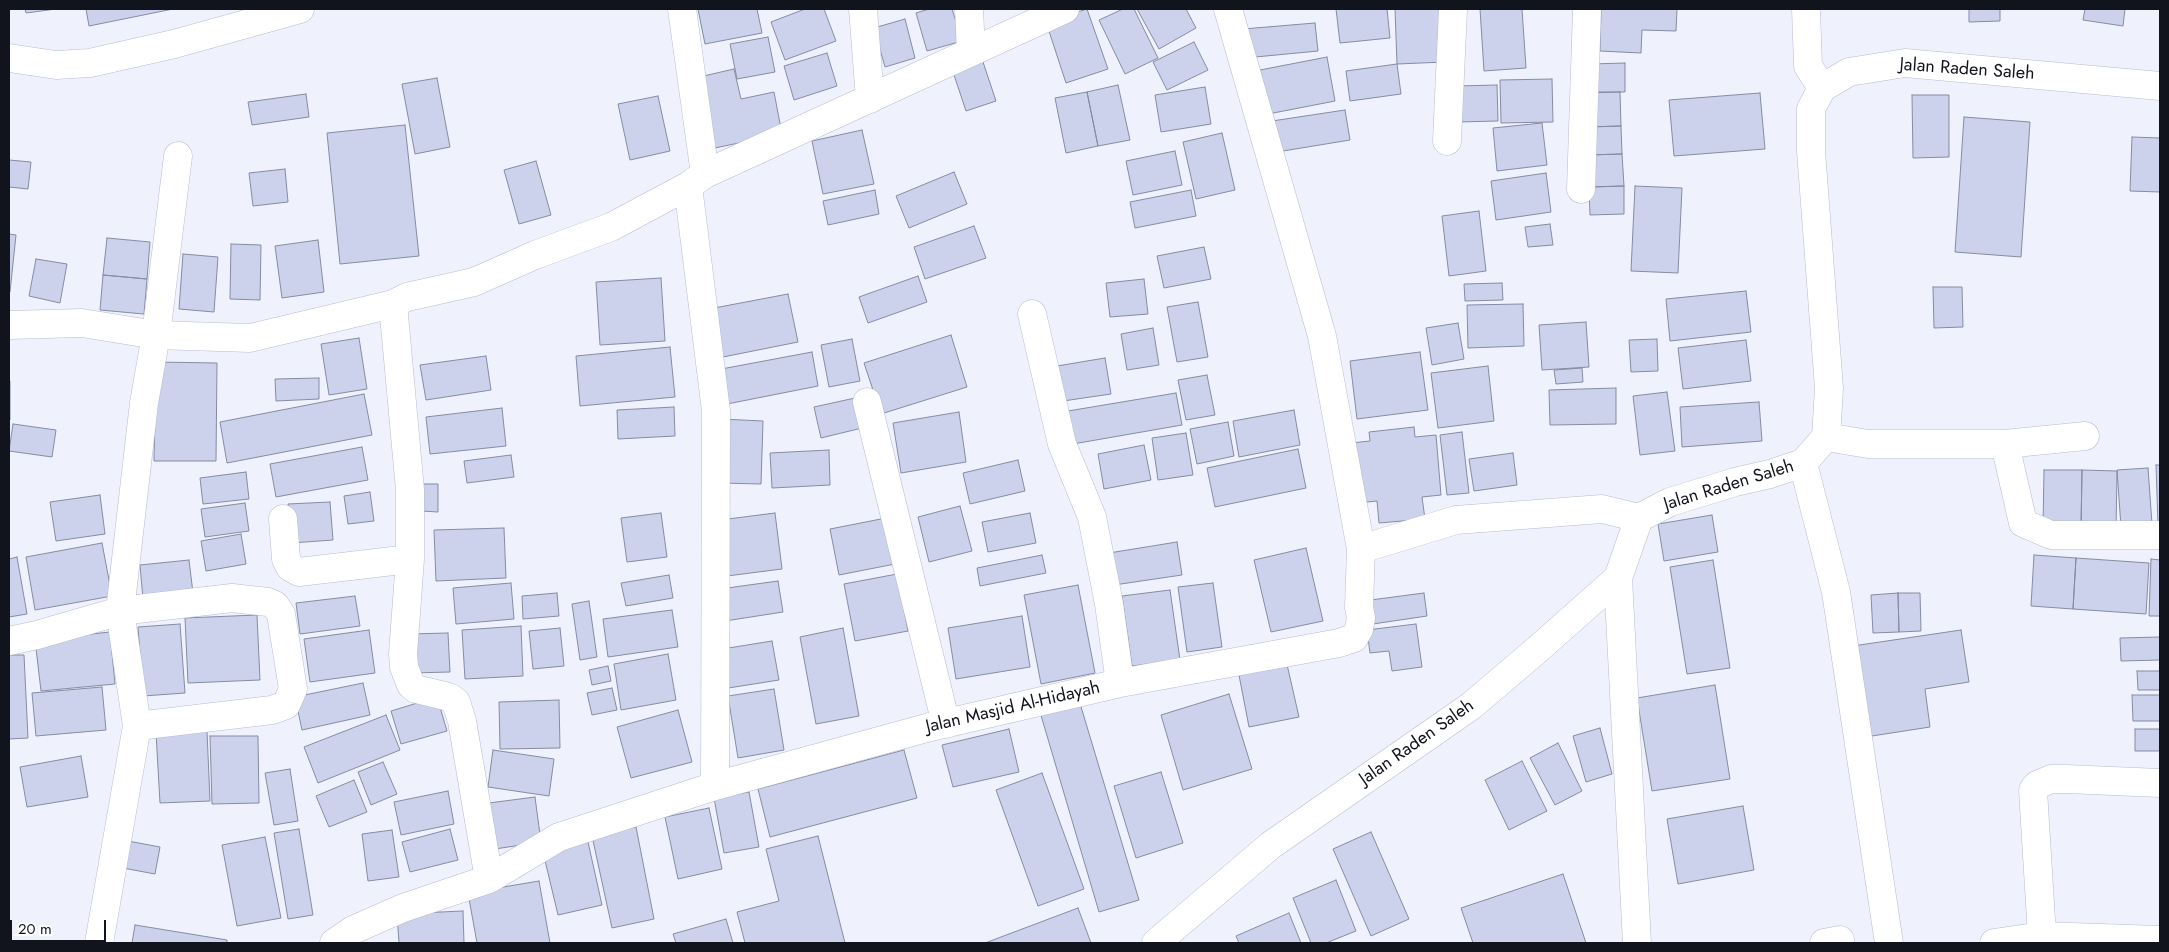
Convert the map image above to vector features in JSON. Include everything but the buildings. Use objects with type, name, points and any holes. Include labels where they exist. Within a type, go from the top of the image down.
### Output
[{"type":"street","points":[[9,58],[56,65],[90,63],[174,44],[300,9]]},
{"type":"street","points":[[682,9],[716,411],[715,786]]},
{"type":"street","points":[[863,9],[870,99]]},
{"type":"street","points":[[969,9],[971,52]]},
{"type":"street","points":[[1228,9],[1322,336],[1361,549],[1456,520],[1602,509],[1639,518]]},
{"type":"street","points":[[1447,141],[1453,9]]},
{"type":"street","points":[[1581,189],[1587,9]]},
{"type":"street","points":[[1806,9],[1808,66],[1822,88],[1811,109],[1811,151],[1829,388],[1826,437],[1868,444],[2005,444],[2085,436]]},
{"type":"street","points":[[9,325],[82,323],[156,335],[250,338],[392,304],[407,297],[474,282],[535,255],[611,227],[697,180],[971,52],[1053,11]]},
{"type":"street","name":"Jalan Raden Saleh","points":[[1822,88],[1849,72],[1905,63],[2160,86]]},
{"type":"street","points":[[99,943],[137,726],[120,611],[144,403],[156,335],[178,156]]},
{"type":"street","points":[[392,304],[410,490],[410,559],[403,654],[404,668],[411,685],[416,689],[449,697],[456,702],[462,721],[489,879]]},
{"type":"street","points":[[1032,314],[1062,444],[1092,517],[1109,604],[1120,683]]},
{"type":"street","points":[[866,402],[946,724]]},
{"type":"street","name":"Jalan Raden Saleh","points":[[1158,943],[1271,845],[1471,706],[1618,578],[1639,518],[1670,502],[1803,463],[1826,437]]},
{"type":"street","points":[[2005,444],[2023,523],[2051,535],[2160,535]]},
{"type":"street","points":[[1803,463],[1836,592],[1889,943]]},
{"type":"street","points":[[283,519],[286,559],[290,568],[299,572],[410,559]]},
{"type":"street","name":"Jalan Masjid Al-Hidayah","points":[[334,943],[353,930],[403,908],[489,879],[559,837],[715,786],[946,724],[1120,683],[1339,643],[1354,638],[1359,630],[1361,618],[1359,607],[1361,549]]},
{"type":"street","points":[[1618,578],[1637,943]]},
{"type":"street","points":[[9,641],[38,635],[120,611],[232,598],[275,605],[282,614],[293,689],[286,705],[272,710],[137,726]]},
{"type":"street","points":[[2042,936],[2033,790],[2037,785],[2050,779],[2160,783]]},
{"type":"street","points":[[1994,943],[2042,936],[2160,940]]}]
